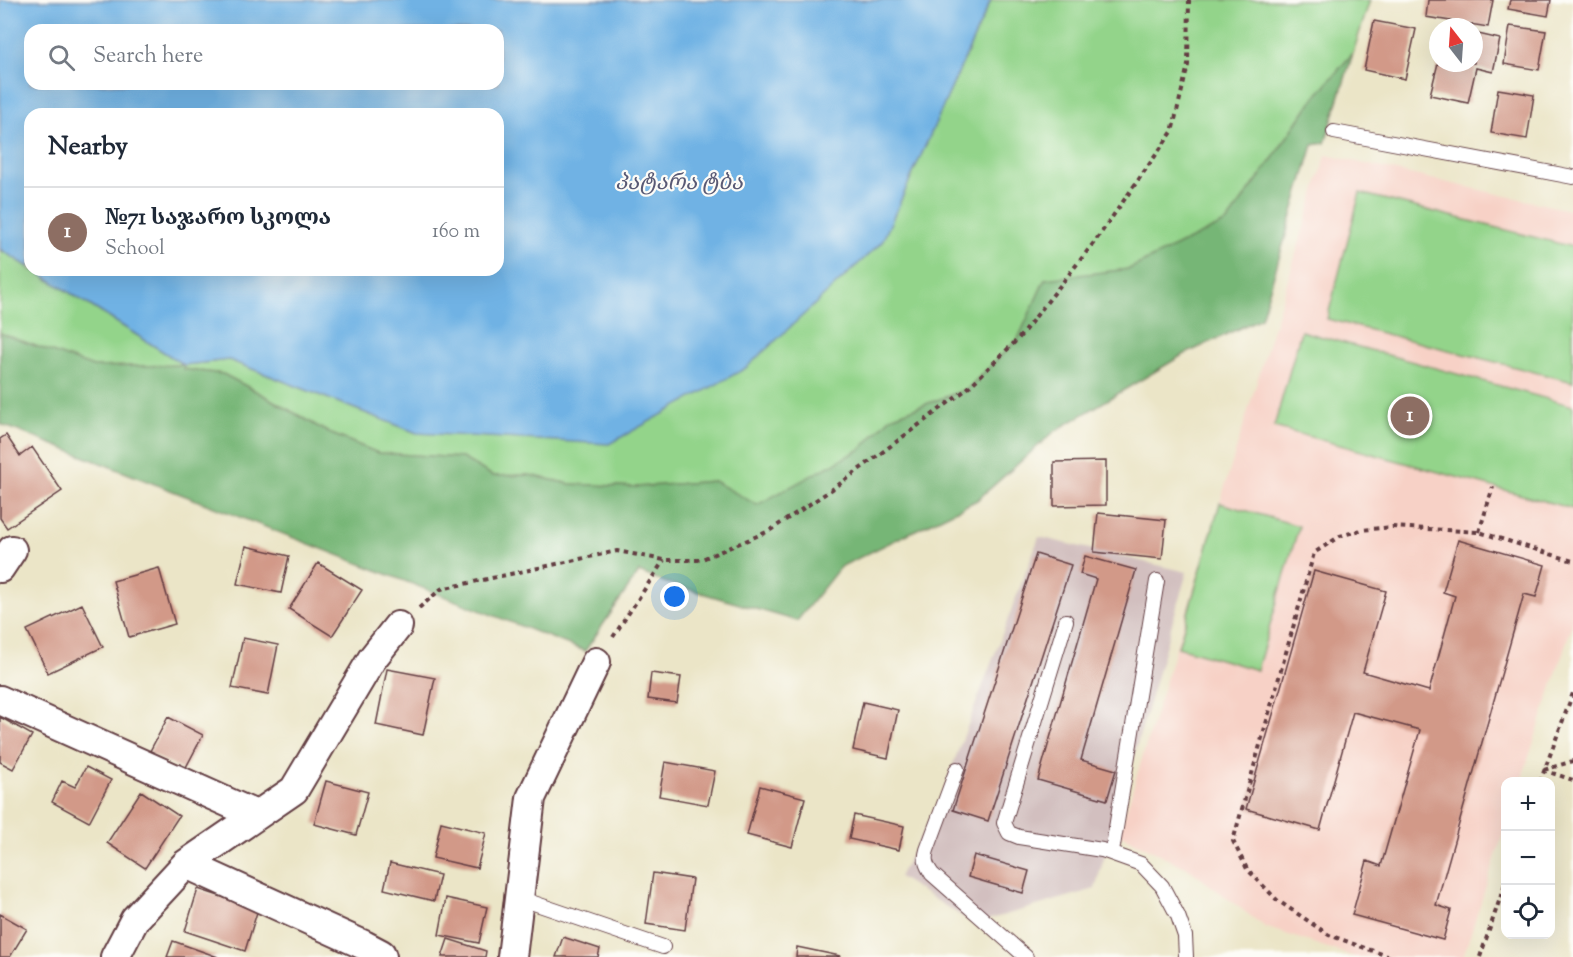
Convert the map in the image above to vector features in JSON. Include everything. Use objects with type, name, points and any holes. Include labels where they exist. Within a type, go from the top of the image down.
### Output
[{"type":"street","points":[[115,957],[135,920],[186,864],[294,790],[372,659],[398,626]]},
{"type":"street","points":[[512,957],[531,798],[596,662]]},
{"type":"street","points":[[0,700],[256,814]]},
{"type":"street","points":[[186,864],[364,945],[381,954],[382,957]]},
{"type":"lane","points":[[1334,132],[1573,177]]},
{"type":"lane","points":[[1112,852],[1157,581]]},
{"type":"lane","points":[[1066,621],[1005,823],[1009,833],[1019,837],[1112,852],[1141,864],[1162,886],[1178,916],[1185,936],[1186,957]]},
{"type":"lane","points":[[957,769],[927,850],[926,866],[932,874],[1026,957]]},
{"type":"lane","points":[[519,898],[663,947]]},
{"type":"path","points":[[398,626],[441,589],[617,551],[664,560],[700,560],[769,531],[837,486],[967,388],[1018,339],[1096,240],[1172,132],[1188,65],[1189,0]]},
{"type":"path","points":[[1479,532],[1493,487]]},
{"type":"path","points":[[1390,957],[1329,935],[1277,900],[1247,869],[1233,841],[1314,553],[1340,536],[1362,530],[1392,527],[1479,532],[1573,561]]},
{"type":"path","points":[[596,662],[664,560]]},
{"type":"path","points":[[1541,777],[1573,693]]},
{"type":"path","points":[[1543,770],[1573,761]]},
{"type":"path","points":[[1543,770],[1573,780]]},
{"type":"path","points":[[1480,957],[1505,885]]},
{"type":"shaded area","points":[[1326,155],[1573,211],[1573,622],[1522,777],[1501,777],[1501,840],[1463,957],[1355,957],[1265,927],[1189,869],[1119,834]]},
{"type":"shaded area","points":[[1039,537],[1187,572],[1095,889],[974,924],[899,877],[938,804]]},
{"type":"green space","points":[[991,0],[1370,0],[1353,53],[1311,102],[1227,222],[1129,269],[1045,280],[1018,339],[967,389],[891,417],[861,449],[757,506],[714,481],[637,487],[570,484],[529,475],[493,476],[462,458],[378,453],[329,433],[223,374],[182,369],[183,365],[93,367],[0,333],[0,249],[24,264],[24,276],[43,276],[184,365],[229,360],[417,433],[882,242]]},
{"type":"green space","points":[[1353,53],[1325,143],[1313,145],[1261,318],[1181,356],[1055,431],[977,500],[840,567],[797,621],[664,582],[639,572],[585,651],[0,424],[0,333],[93,367],[184,365],[183,369],[223,374],[329,433],[378,453],[462,458],[493,476],[529,475],[570,484],[637,487],[714,481],[757,505],[861,449],[891,417],[967,389],[1018,339],[1045,279],[1129,269],[1227,222],[1311,102]]},
{"type":"green space","points":[[1360,193],[1573,247],[1573,382],[1327,319]]},
{"type":"green space","points":[[1301,331],[1573,406],[1573,509],[1274,427]]},
{"type":"green space","points":[[1220,503],[1299,526],[1257,670],[1178,647]]},
{"type":"water","name":"პატარა ტბა","points":[[0,0],[991,0],[882,242],[746,368],[609,444],[417,433],[229,360],[184,365],[43,276],[504,276],[504,108],[24,108],[24,264],[0,249]]},
{"type":"building","points":[[1428,0],[1493,0],[1488,27],[1483,26],[1483,18],[1426,17]]},
{"type":"building","points":[[1510,0],[1551,0],[1548,16],[1508,9]]},
{"type":"building","points":[[1374,21],[1416,29],[1405,79],[1364,70]]},
{"type":"building","points":[[1510,26],[1546,31],[1539,70],[1504,64]]},
{"type":"building","points":[[1483,35],[1500,39],[1493,72],[1483,70]]},
{"type":"building","points":[[1436,72],[1475,72],[1468,103],[1430,95]]},
{"type":"building","points":[[1498,89],[1534,95],[1527,139],[1491,133]]},
{"type":"building","points":[[6,435],[20,456],[32,447],[62,491],[7,528],[0,518],[0,439]]},
{"type":"building","points":[[1106,461],[1106,505],[1054,506],[1054,462]]},
{"type":"building","points":[[1098,513],[1166,520],[1162,559],[1094,552]]},
{"type":"building","points":[[1458,540],[1545,565],[1536,597],[1524,594],[1436,905],[1451,910],[1443,940],[1352,915],[1367,861],[1381,866],[1420,730],[1353,712],[1320,830],[1246,809],[1314,571],[1386,591],[1363,672],[1429,691],[1455,596],[1443,592]]},
{"type":"building","points":[[246,546],[289,556],[281,593],[237,584]]},
{"type":"building","points":[[1036,554],[1071,565],[988,821],[953,810]]},
{"type":"building","points":[[1085,556],[1136,570],[1081,760],[1116,770],[1107,800],[1038,780],[1096,579],[1080,574]]},
{"type":"building","points":[[318,563],[362,590],[332,636],[289,609]]},
{"type":"building","points":[[159,568],[175,624],[129,637],[113,581]]},
{"type":"building","points":[[82,604],[103,647],[48,673],[27,630]]},
{"type":"building","points":[[243,638],[278,645],[268,695],[232,688]]},
{"type":"building","points":[[387,669],[435,678],[423,735],[376,725]]},
{"type":"building","points":[[651,673],[681,677],[677,703],[648,699]]},
{"type":"building","points":[[863,702],[898,710],[888,758],[853,750]]},
{"type":"building","points":[[0,717],[32,735],[13,769],[0,762]]},
{"type":"building","points":[[168,717],[203,735],[184,771],[149,753]]},
{"type":"building","points":[[665,762],[715,771],[708,805],[659,796]]},
{"type":"building","points":[[86,767],[111,780],[89,822],[52,802],[62,781],[75,787]]},
{"type":"building","points":[[326,781],[368,792],[356,835],[314,824]]},
{"type":"building","points":[[760,786],[805,798],[792,847],[747,835]]},
{"type":"building","points":[[141,791],[179,816],[145,868],[107,843]]},
{"type":"building","points":[[854,815],[904,826],[899,850],[849,839]]},
{"type":"building","points":[[441,822],[486,833],[477,868],[433,858]]},
{"type":"building","points":[[974,855],[1029,871],[1023,893],[968,877]]},
{"type":"building","points":[[390,863],[440,875],[434,901],[384,889]]},
{"type":"building","points":[[653,873],[692,879],[685,930],[646,924]]},
{"type":"building","points":[[198,889],[258,909],[245,951],[185,931]]},
{"type":"building","points":[[446,898],[487,907],[479,943],[439,935]]},
{"type":"building","points":[[0,914],[27,929],[10,957],[0,957]]},
{"type":"building","points":[[563,937],[600,949],[598,957],[556,957]]},
{"type":"building","points":[[448,939],[486,951],[485,957],[442,957]]},
{"type":"building","points":[[173,941],[218,957],[167,957]]},
{"type":"building","points":[[797,947],[840,956],[796,957]]},
{"type":"place","name":"№71 საჯარო სკოლა","points":[[1410,416]]}]
